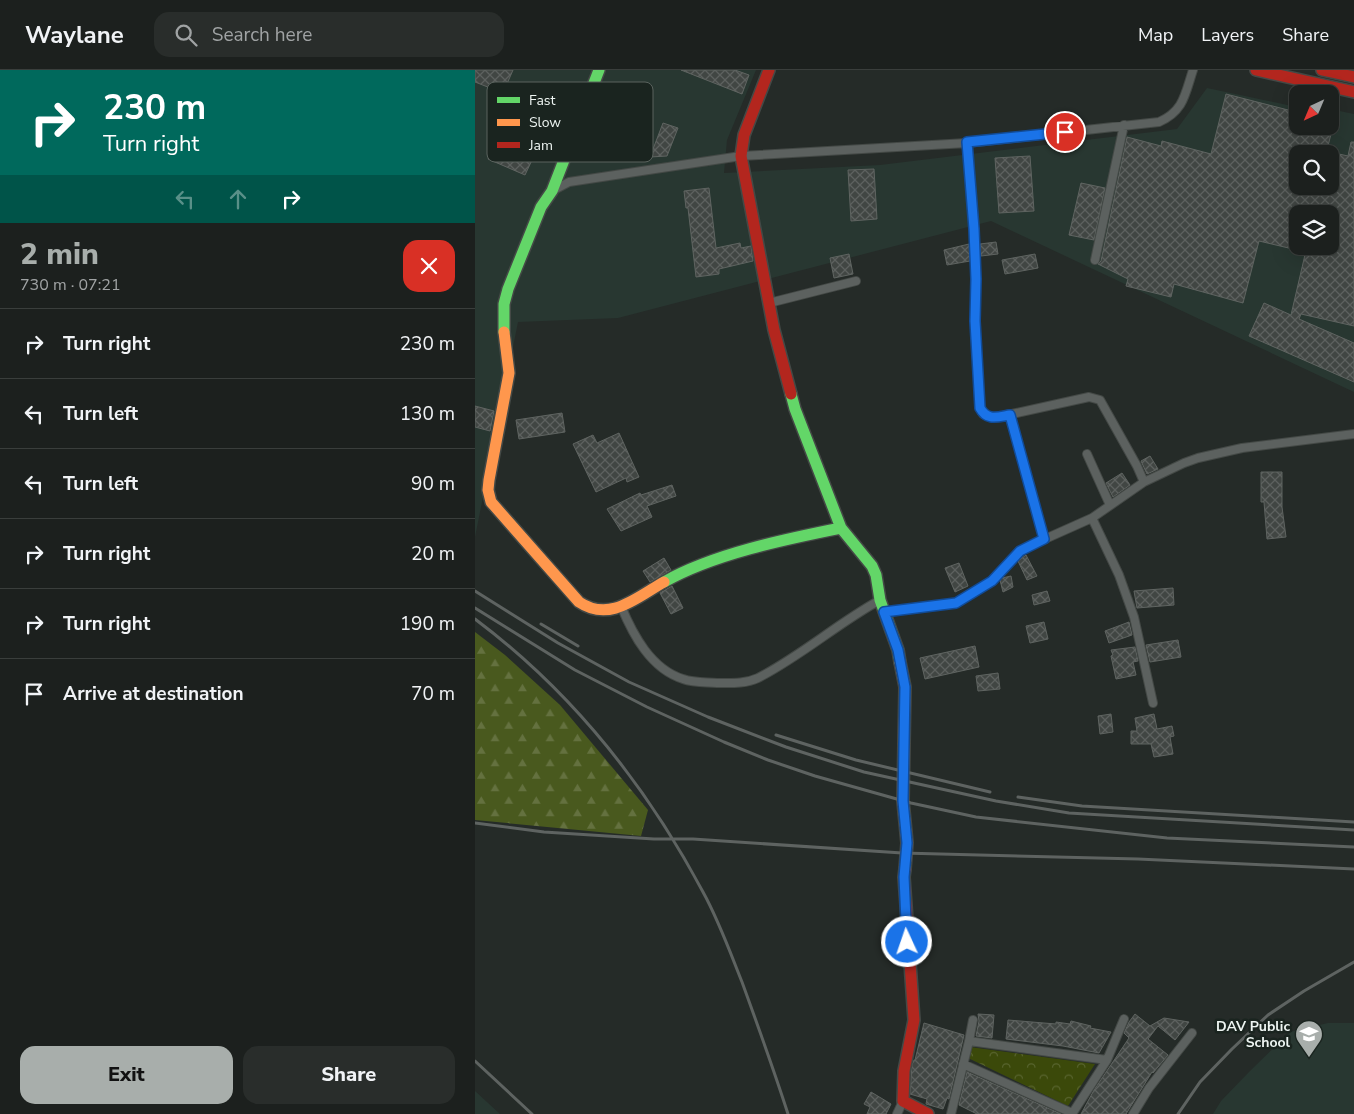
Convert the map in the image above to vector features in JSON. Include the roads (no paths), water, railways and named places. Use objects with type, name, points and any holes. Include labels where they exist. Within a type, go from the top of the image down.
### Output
[{"type":"street","points":[[594,82],[599,70]]},
{"type":"street","points":[[769,70],[744,135],[741,156],[780,354],[795,409],[841,528],[872,566],[877,575],[880,600],[898,650],[905,687],[903,801],[907,843],[904,877],[914,1020],[902,1083],[903,1101],[897,1114]]},
{"type":"street","points":[[552,191],[569,182],[741,156],[967,142],[1159,122],[1170,117],[1179,109],[1193,70]]},
{"type":"street","points":[[1256,70],[1354,92]]},
{"type":"street","points":[[1322,70],[1354,77]]},
{"type":"street","points":[[1095,260],[1124,125]]},
{"type":"street","points":[[967,142],[976,279],[975,321],[980,408],[983,414],[994,418],[1089,397],[1100,400],[1144,482]]},
{"type":"street","points":[[563,162],[552,191],[541,207],[508,289],[504,304],[503,322],[509,373],[488,490],[495,509],[579,602],[588,609],[597,611],[621,606],[673,577],[716,560],[785,539],[841,528]]},
{"type":"street","points":[[769,303],[856,281]]},
{"type":"street","points":[[1010,415],[1044,539]]},
{"type":"street","points":[[884,612],[956,603],[992,581],[1020,551],[1092,518],[1144,482],[1184,463],[1219,453],[1354,434]]},
{"type":"street","points":[[1087,454],[1110,505]]},
{"type":"street","points":[[1092,518],[1119,575],[1134,617],[1153,703]]},
{"type":"street","points":[[621,606],[639,642],[657,664],[668,672],[683,679],[698,682],[736,683],[757,678],[792,659],[852,616],[880,600]]},
{"type":"street","points":[[963,1064],[1072,1114],[1107,1060],[1124,1019]]},
{"type":"street","points":[[951,1114],[973,1020]]},
{"type":"street","points":[[1133,1114],[1149,1088],[1192,1033]]},
{"type":"street","points":[[969,1041],[1107,1060]]},
{"type":"street","points":[[903,1101],[928,1114]]},
{"type":"railway","points":[[475,591],[558,643],[629,682],[708,717],[786,747],[864,772],[996,801],[1069,813],[1354,830]]},
{"type":"railway","points":[[475,608],[575,670],[647,707],[724,742],[815,776],[911,803],[976,817],[1167,838],[1354,847]]},
{"type":"railway","points":[[475,619],[510,647],[575,709],[632,778],[657,815],[703,892],[719,925],[772,1064],[788,1114]]},
{"type":"railway","points":[[541,624],[578,646]]},
{"type":"railway","points":[[776,735],[856,760],[990,792]]},
{"type":"railway","points":[[1018,797],[1082,806],[1354,822]]},
{"type":"railway","points":[[475,823],[544,832],[654,839],[693,839],[902,853],[1138,859],[1354,869]]},
{"type":"railway","points":[[1178,1114],[1200,1082],[1268,1015],[1304,991],[1354,962]]},
{"type":"railway","points":[[475,1061],[532,1114]]},
{"type":"place","name":"DAV Public School","points":[[1309,1058]]}]
